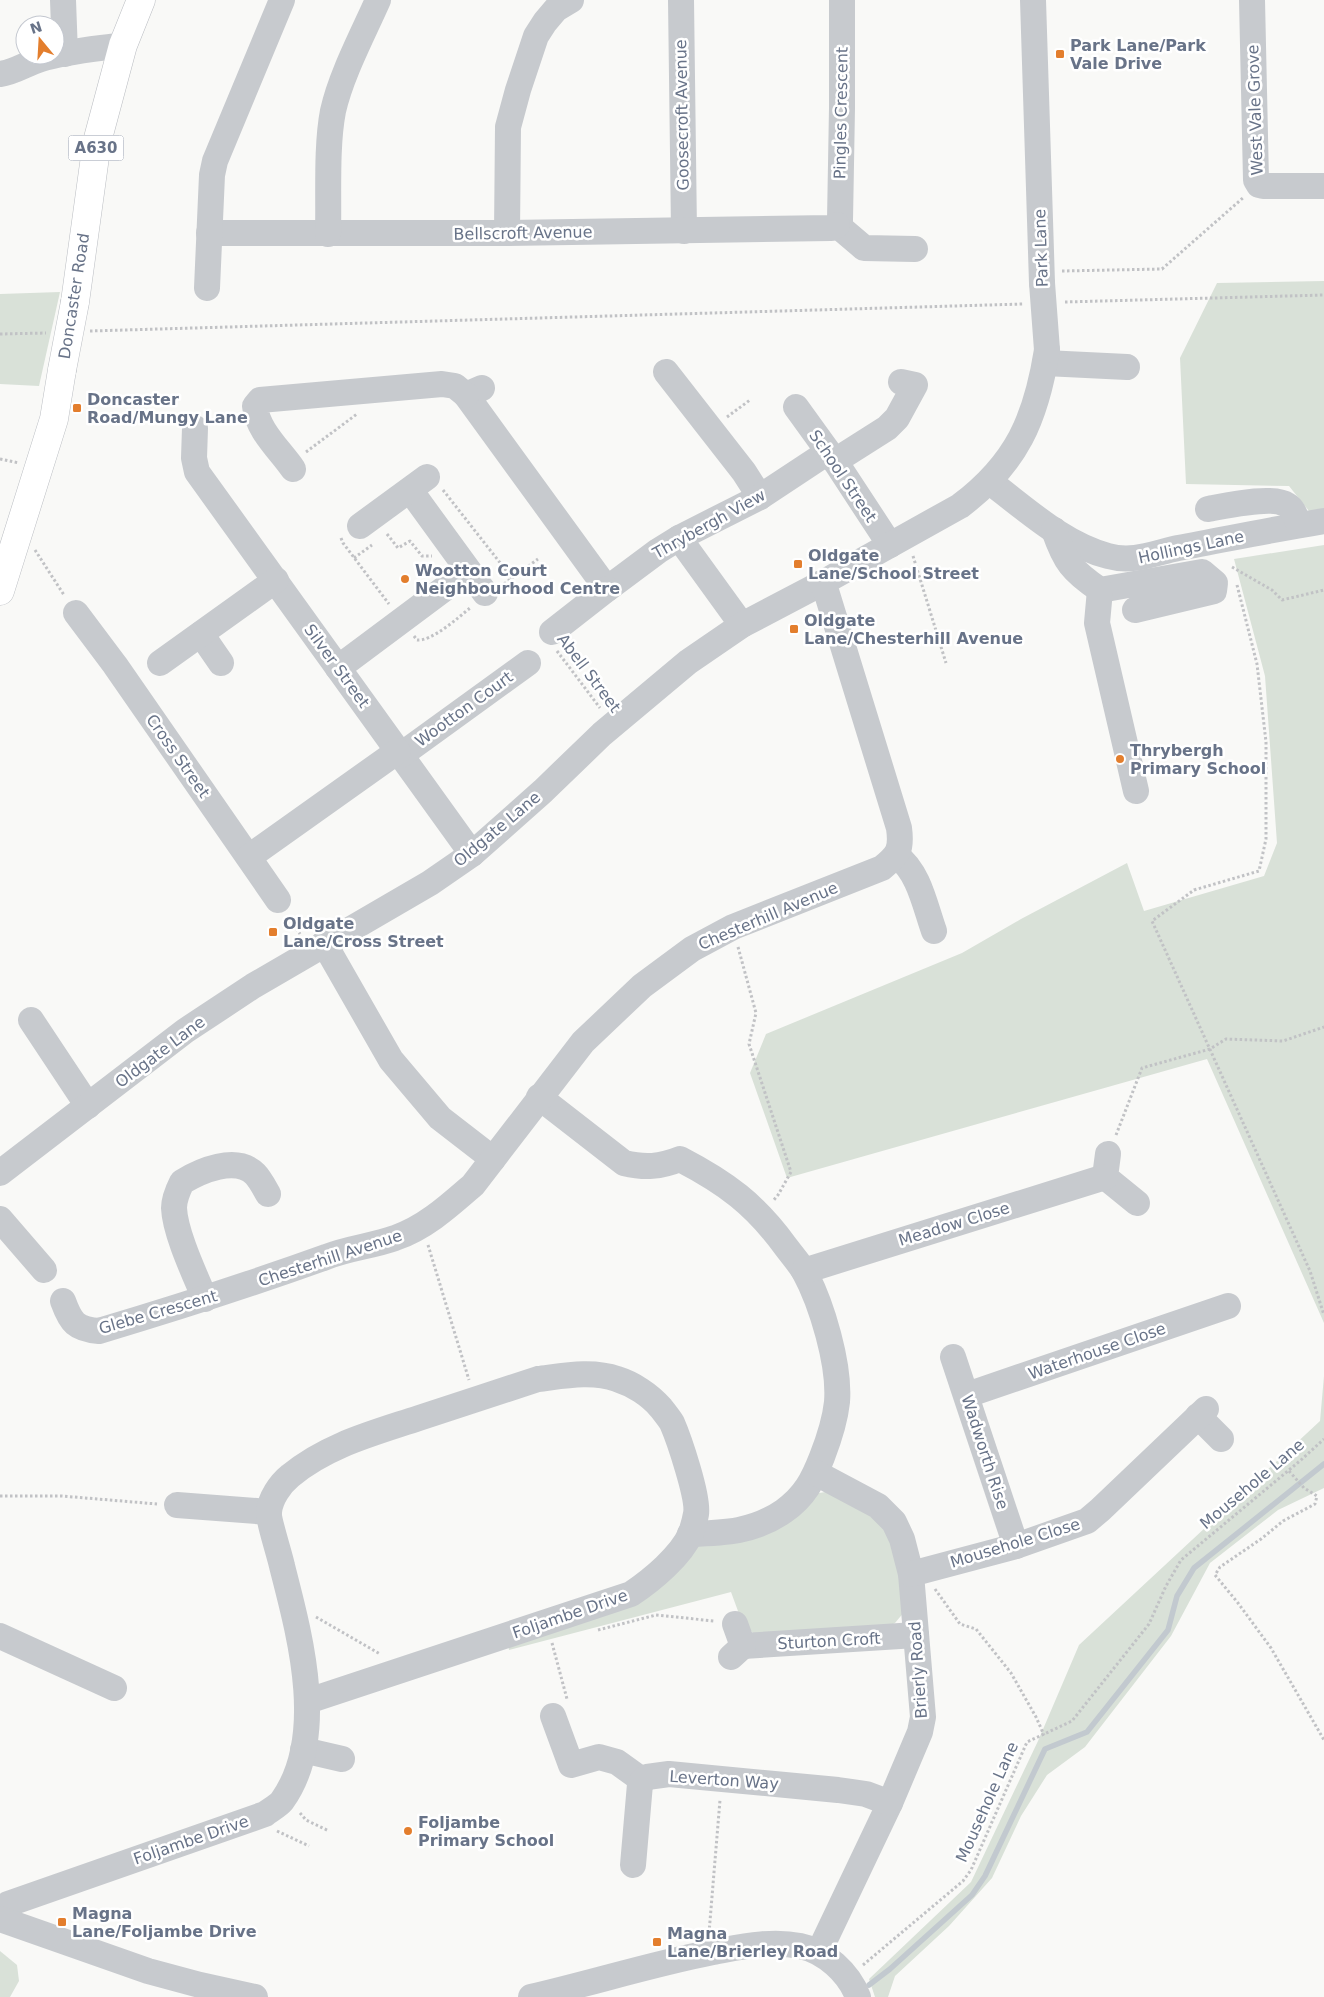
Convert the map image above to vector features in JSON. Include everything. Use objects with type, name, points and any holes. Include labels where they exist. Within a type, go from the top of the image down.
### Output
[{"type":"main road","name":"Doncaster Road","points":[[0,591],[54,419],[75,302],[97,142],[123,45],[141,0]]},
{"type":"street","points":[[63,0],[64,15]]},
{"type":"street","points":[[207,288],[209,222],[212,175],[215,161],[282,0]]},
{"type":"street","points":[[328,234],[333,112],[338,92],[378,0]]},
{"type":"street","points":[[507,233],[508,127],[518,90],[536,36],[544,22],[556,9],[571,0]]},
{"type":"street","name":"Goosecroft Avenue","points":[[681,0],[684,230]]},
{"type":"street","name":"Pingles Crescent","points":[[837,225],[840,220],[842,0]]},
{"type":"street","name":"Park Lane","points":[[990,482],[1025,432],[1035,408],[1046,357],[1033,0]]},
{"type":"street","name":"West Vale Grove","points":[[1252,0],[1256,180],[1259,185],[1263,186],[1324,186]]},
{"type":"street","points":[[65,54],[123,45]]},
{"type":"street","points":[[0,74],[26,65]]},
{"type":"street","name":"Bellscroft Avenue","points":[[209,222],[328,234],[831,228],[837,225]]},
{"type":"street","points":[[837,225],[864,248],[915,249]]},
{"type":"street","points":[[1046,357],[1127,367]]},
{"type":"street","points":[[668,372],[744,472],[760,497]]},
{"type":"street","name":"Thrybergh View","points":[[552,638],[607,589],[658,551],[679,538],[760,497],[832,456],[887,428],[898,418],[915,385],[901,382]]},
{"type":"street","points":[[291,467],[261,426],[255,406],[260,400],[442,384],[474,391],[607,589]]},
{"type":"street","name":"School Street","points":[[796,407],[901,547]]},
{"type":"street","name":"Silver Street","points":[[195,428],[194,458],[198,472],[472,854]]},
{"type":"street","name":"Hollings Lane","points":[[990,482],[1054,530],[1081,547],[1108,556],[1132,560],[1175,549],[1312,523]]},
{"type":"street","name":"Oldgate Lane","points":[[0,1173],[185,1030],[253,986],[430,883],[472,854],[613,725],[688,662],[742,626],[822,583],[901,547],[960,506],[990,482]]},
{"type":"street","points":[[360,526],[418,483],[452,549],[485,592]]},
{"type":"street","points":[[1208,509],[1271,501],[1286,504],[1312,523]]},
{"type":"street","points":[[1054,530],[1063,556],[1082,577],[1100,590],[1202,572],[1215,583],[1214,592],[1135,610]]},
{"type":"street","points":[[679,538],[742,626]]},
{"type":"street","points":[[338,668],[468,571]]},
{"type":"street","points":[[160,663],[276,580]]},
{"type":"street","points":[[822,583],[899,828],[901,841],[897,856],[906,863],[913,874],[934,931]]},
{"type":"street","points":[[1100,590],[1097,623],[1136,791]]},
{"type":"street","name":"Cross Street","points":[[76,613],[278,900]]},
{"type":"street","points":[[201,634],[221,663]]},
{"type":"street","name":"Wootton Court","points":[[400,753],[528,663]]},
{"type":"street","points":[[249,857],[400,753]]},
{"type":"street","name":"Chesterhill Avenue","points":[[238,1289],[331,1255],[397,1238],[422,1224],[451,1204],[473,1185],[583,1042],[642,986],[692,949],[733,927],[882,868],[897,856]]},
{"type":"street","points":[[317,948],[391,1060],[440,1118],[493,1159]]},
{"type":"street","points":[[31,1020],[88,1106]]},
{"type":"street","points":[[539,1097],[624,1162],[640,1167],[663,1166],[680,1159],[724,1184],[749,1204],[771,1226],[804,1271],[823,1314],[834,1364],[837,1401],[831,1434],[816,1473],[804,1495],[783,1512],[759,1525],[734,1533],[690,1534]]},
{"type":"street","points":[[1106,1165],[1137,1203]]},
{"type":"street","name":"Meadow Close","points":[[804,1271],[1106,1165]]},
{"type":"street","points":[[205,1299],[180,1234],[174,1208],[176,1195],[182,1182],[219,1167],[238,1166],[255,1174],[268,1194]]},
{"type":"street","points":[[0,1219],[44,1270]]},
{"type":"street","name":"Glebe Crescent","points":[[63,1301],[68,1314],[75,1324],[84,1330],[100,1332],[238,1289]]},
{"type":"street","name":"Waterhouse Close","points":[[967,1395],[1228,1306]]},
{"type":"street","name":"Wadworth Rise","points":[[953,1357],[1016,1546]]},
{"type":"street","name":"Foljambe Drive","points":[[0,1912],[8,1904],[264,1814],[281,1802],[285,1796],[301,1760],[308,1719],[308,1701],[297,1626],[268,1512],[277,1490],[289,1477],[317,1457],[352,1440],[538,1379],[566,1375],[616,1378],[640,1390],[659,1406],[671,1422],[692,1483],[697,1513],[690,1534],[673,1558],[653,1580],[631,1594],[308,1701]]},
{"type":"street","name":"Mousehole Close","points":[[920,1572],[1016,1546],[1087,1521],[1202,1412],[1222,1439]]},
{"type":"street","name":"Brierly Road","points":[[816,1473],[878,1506],[894,1522],[920,1572],[916,1636],[923,1717],[920,1732],[890,1803],[819,1952]]},
{"type":"street","points":[[177,1505],[268,1512]]},
{"type":"street","points":[[0,1636],[114,1688]]},
{"type":"street","name":"Sturton Croft","points":[[736,1642],[916,1636]]},
{"type":"street","points":[[553,1716],[571,1765],[599,1757],[618,1762],[642,1780],[640,1784],[633,1865]]},
{"type":"street","points":[[302,1750],[342,1759]]},
{"type":"street","name":"Leverton Way","points":[[642,1780],[647,1777],[669,1774],[838,1790],[866,1794],[890,1803]]},
{"type":"street","points":[[0,1919],[148,1971],[255,1997]]},
{"type":"street","points":[[531,1997],[707,1953],[743,1946],[779,1944],[801,1946],[819,1952],[835,1965],[853,1988]]},
{"type":"path","points":[[1042,277],[1162,269],[1259,185]]},
{"type":"path","points":[[1065,302],[1324,295]]},
{"type":"path","points":[[87,331],[1025,304]]},
{"type":"path","points":[[0,334],[48,332]]},
{"type":"path","points":[[710,429],[750,400]]},
{"type":"path","points":[[291,467],[362,411]]},
{"type":"path","points":[[418,483],[431,473],[512,578]]},
{"type":"path","points":[[387,534],[398,548],[410,541],[422,556],[441,559],[452,549]]},
{"type":"path","points":[[16,542],[32,545],[76,613]]},
{"type":"path","points":[[901,547],[946,663]]},
{"type":"path","points":[[1232,561],[1257,664],[1266,742],[1266,839],[1259,871],[1194,890],[1152,922],[1310,1271],[1324,1316]]},
{"type":"path","points":[[1232,567],[1272,590],[1282,600],[1324,590]]},
{"type":"path","name":"Abell Street","points":[[552,638],[613,725]]},
{"type":"path","points":[[278,900],[317,948]]},
{"type":"path","points":[[733,927],[756,1013],[750,1044],[791,1172],[778,1195],[760,1214]]},
{"type":"path","points":[[1106,1165],[1142,1068],[1210,1049],[1226,1039],[1282,1041],[1324,1027]]},
{"type":"path","points":[[422,1224],[475,1400]]},
{"type":"path","name":"Mousehole Lane","points":[[853,1988],[963,1881],[971,1870],[1027,1742],[1072,1721],[1149,1624],[1166,1586],[1181,1560],[1289,1471],[1324,1439]]},
{"type":"path","points":[[1289,1471],[1304,1488],[1317,1496],[1315,1504],[1283,1520],[1261,1539],[1220,1567],[1215,1575],[1271,1648],[1324,1740]]},
{"type":"path","points":[[0,1496],[62,1496],[177,1505]]},
{"type":"path","points":[[920,1572],[934,1587],[960,1624],[976,1629],[1011,1673],[1044,1735]]},
{"type":"path","points":[[292,1604],[406,1669]]},
{"type":"path","points":[[590,1632],[656,1614],[736,1642]]},
{"type":"path","points":[[544,1644],[552,1642]]},
{"type":"path","points":[[707,1953],[722,1779]]},
{"type":"path","points":[[285,1796],[306,1820],[329,1831]]},
{"type":"path","points":[[264,1814],[278,1833],[309,1846]]},
{"type":"shaded area","points":[[1324,281],[1324,509],[1309,511],[1289,486],[1186,484],[1180,358],[1217,283]]},
{"type":"shaded area","points":[[60,292],[39,386],[0,384],[0,294]]},
{"type":"shaded area","points":[[1324,545],[1324,1323],[1207,1059],[787,1178],[750,1073],[766,1034],[962,953],[1021,919],[1127,863],[1144,911],[1264,876],[1277,843],[1265,676],[1234,559]]},
{"type":"shaded area","points":[[1324,1376],[1324,1488],[1278,1510],[1210,1563],[1171,1636],[1085,1747],[1047,1775],[1021,1816],[992,1878],[949,1926],[895,1976],[888,1997],[875,1997],[869,1979],[971,1882],[1038,1741],[1079,1645],[1320,1421]]},
{"type":"shaded area","points":[[832,1491],[890,1529],[905,1611],[895,1623],[885,1628],[755,1635],[742,1622],[731,1592],[509,1650],[508,1644],[703,1543],[810,1499],[819,1493]]},
{"type":"shaded area","points":[[0,1951],[17,1965],[19,1981],[10,1997],[0,1997]]},
{"type":"waterway","points":[[869,1985],[890,1969],[972,1895],[985,1876],[1045,1749],[1087,1732],[1168,1630],[1177,1596],[1194,1568],[1324,1464]]},
{"type":"place","name":"Park Lane/Park Vale Drive","points":[[1060,54]]},
{"type":"place","name":"Doncaster Road/Mungy Lane","points":[[77,408]]},
{"type":"place","name":"Oldgate Lane/School Street","points":[[798,564]]},
{"type":"place","name":"Wootton Court Neighbourhood Centre","points":[[405,579]]},
{"type":"place","name":"Oldgate Lane/Chesterhill Avenue","points":[[794,629]]},
{"type":"place","name":"Thrybergh Primary School","points":[[1120,759]]},
{"type":"place","name":"Oldgate Lane/Cross Street","points":[[273,932]]},
{"type":"place","name":"Foljambe Primary School","points":[[408,1831]]},
{"type":"place","name":"Magna Lane/Foljambe Drive","points":[[62,1922]]},
{"type":"place","name":"Magna Lane/Brierley Road","points":[[657,1942]]}]
